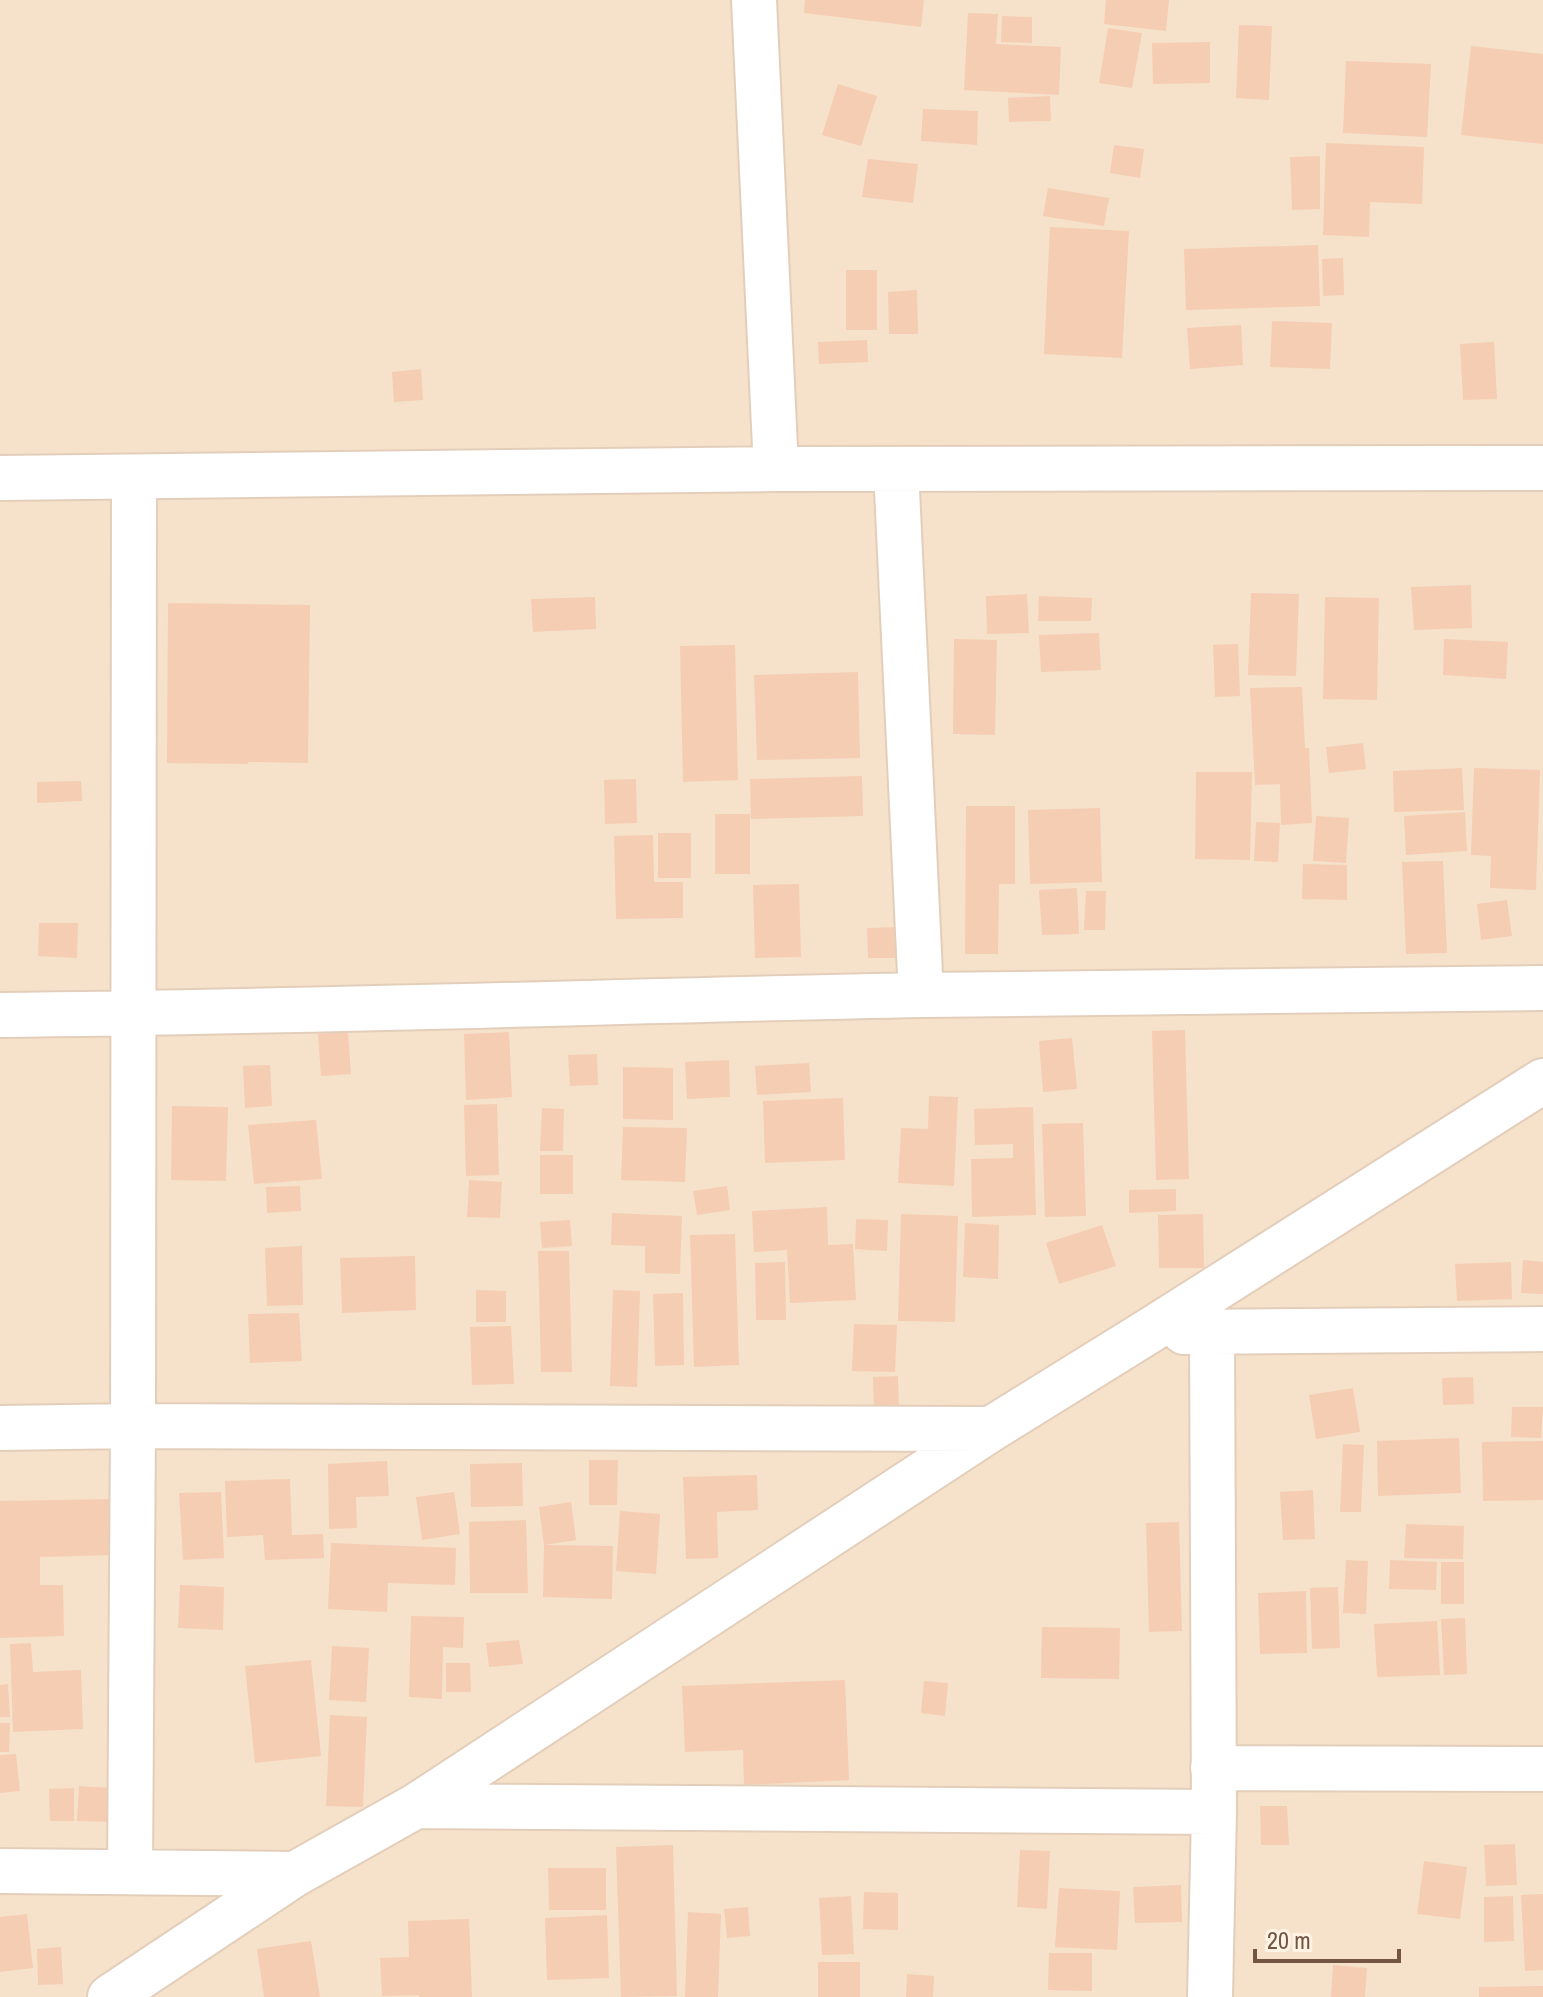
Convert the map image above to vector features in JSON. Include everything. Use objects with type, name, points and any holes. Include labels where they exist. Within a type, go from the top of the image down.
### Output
[{"type":"street","points":[[754,0],[776,469]]},
{"type":"street","points":[[0,478],[776,469],[1543,468]]},
{"type":"street","points":[[896,469],[921,995]]},
{"type":"street","points":[[130,1872],[134,477]]},
{"type":"street","points":[[0,1015],[921,995],[1543,988]]},
{"type":"street","points":[[110,1997],[295,1874],[416,1806],[991,1429],[1543,1081]]},
{"type":"street","points":[[1149,1331],[1543,1329]]},
{"type":"street","points":[[1210,1997],[1214,1812],[1212,1332]]},
{"type":"street","points":[[0,1428],[991,1429]]},
{"type":"street","points":[[1213,1768],[1543,1769]]},
{"type":"street","points":[[416,1806],[1214,1812]]},
{"type":"street","points":[[0,1871],[295,1874]]},
{"type":"shaded area","points":[[0,0],[1543,0],[1543,1997],[0,1997]]},
{"type":"building","points":[[805,0],[924,0],[921,27],[804,13]]},
{"type":"building","points":[[1106,0],[1169,0],[1166,31],[1104,24]]},
{"type":"building","points":[[968,13],[998,14],[996,44],[1061,47],[1059,95],[964,90]]},
{"type":"building","points":[[1002,16],[1032,17],[1032,43],[1001,42]]},
{"type":"building","points":[[1239,25],[1272,26],[1269,100],[1236,98]]},
{"type":"building","points":[[1108,28],[1142,33],[1132,88],[1099,83]]},
{"type":"building","points":[[1210,42],[1210,83],[1153,84],[1152,43]]},
{"type":"building","points":[[1471,46],[1543,54],[1543,144],[1461,135]]},
{"type":"building","points":[[1346,61],[1431,64],[1427,137],[1343,133]]},
{"type":"building","points":[[838,84],[877,96],[861,146],[822,135]]},
{"type":"building","points":[[1050,96],[1051,121],[1009,122],[1008,98]]},
{"type":"building","points":[[923,109],[978,111],[977,145],[921,141]]},
{"type":"building","points":[[1326,143],[1424,147],[1422,204],[1370,202],[1369,237],[1323,235]]},
{"type":"building","points":[[1114,145],[1144,149],[1140,178],[1110,173]]},
{"type":"building","points":[[1320,156],[1320,209],[1292,210],[1290,157]]},
{"type":"building","points":[[868,159],[918,164],[913,203],[862,197]]},
{"type":"building","points":[[1048,188],[1109,198],[1104,226],[1043,216]]},
{"type":"building","points":[[1050,227],[1129,231],[1122,358],[1044,354]]},
{"type":"building","points":[[1318,245],[1320,306],[1186,310],[1184,249]]},
{"type":"building","points":[[1343,258],[1344,295],[1323,296],[1322,259]]},
{"type":"building","points":[[846,270],[877,270],[877,330],[846,330]]},
{"type":"building","points":[[917,290],[918,334],[889,334],[888,292]]},
{"type":"building","points":[[1272,321],[1332,323],[1330,369],[1270,367]]},
{"type":"building","points":[[1241,325],[1243,365],[1190,369],[1187,328]]},
{"type":"building","points":[[867,340],[868,362],[819,364],[818,342]]},
{"type":"building","points":[[1494,342],[1497,399],[1463,400],[1460,344]]},
{"type":"building","points":[[421,369],[423,400],[394,402],[392,372]]},
{"type":"building","points":[[1471,585],[1472,628],[1414,630],[1411,587]]},
{"type":"building","points":[[1251,593],[1299,594],[1296,676],[1248,675]]},
{"type":"building","points":[[1027,594],[1029,633],[987,634],[986,596]]},
{"type":"building","points":[[1039,596],[1092,598],[1091,621],[1038,621]]},
{"type":"building","points":[[595,597],[596,629],[533,632],[531,599]]},
{"type":"building","points":[[1325,597],[1379,598],[1377,700],[1323,699]]},
{"type":"building","points":[[168,603],[310,605],[308,763],[167,763]]},
{"type":"building","points":[[1099,633],[1101,670],[1041,672],[1039,635]]},
{"type":"building","points":[[954,639],[997,640],[995,735],[953,734]]},
{"type":"building","points":[[1444,639],[1508,642],[1506,679],[1443,675]]},
{"type":"building","points":[[1238,644],[1240,696],[1215,697],[1213,645]]},
{"type":"building","points":[[735,645],[738,780],[683,782],[680,646]]},
{"type":"building","points":[[858,672],[860,758],[757,760],[754,675]]},
{"type":"building","points":[[1302,687],[1305,748],[1309,748],[1312,823],[1281,825],[1280,784],[1255,785],[1250,688]]},
{"type":"building","points":[[1363,743],[1366,769],[1329,773],[1326,747]]},
{"type":"building","points":[[1462,768],[1464,810],[1394,812],[1393,771]]},
{"type":"building","points":[[1474,768],[1540,770],[1536,890],[1490,888],[1491,856],[1471,855]]},
{"type":"building","points":[[1196,772],[1252,772],[1250,860],[1195,859]]},
{"type":"building","points":[[862,776],[863,816],[751,819],[750,779]]},
{"type":"building","points":[[636,779],[637,823],[605,824],[604,780]]},
{"type":"building","points":[[81,781],[82,801],[37,803],[37,782]]},
{"type":"building","points":[[966,806],[1015,806],[1015,884],[999,884],[998,954],[965,954]]},
{"type":"building","points":[[1100,808],[1102,882],[1030,884],[1028,810]]},
{"type":"building","points":[[1465,812],[1467,851],[1406,855],[1404,816]]},
{"type":"building","points":[[715,814],[750,814],[750,874],[715,874]]},
{"type":"building","points":[[1316,816],[1349,818],[1346,863],[1313,861]]},
{"type":"building","points":[[1256,822],[1280,823],[1278,862],[1254,861]]},
{"type":"building","points":[[658,833],[691,833],[691,878],[658,878]]},
{"type":"building","points":[[653,835],[654,882],[683,882],[683,918],[616,919],[614,836]]},
{"type":"building","points":[[1443,861],[1447,953],[1406,954],[1402,862]]},
{"type":"building","points":[[1303,864],[1347,865],[1347,900],[1302,899]]},
{"type":"building","points":[[799,884],[801,957],[755,958],[753,885]]},
{"type":"building","points":[[1077,888],[1079,934],[1042,935],[1039,890]]},
{"type":"building","points":[[1086,891],[1106,891],[1105,930],[1084,930]]},
{"type":"building","points":[[1507,900],[1512,936],[1481,940],[1477,904]]},
{"type":"building","points":[[39,923],[78,923],[77,958],[38,956]]},
{"type":"building","points":[[900,927],[901,958],[868,958],[867,928]]},
{"type":"building","points":[[1185,1030],[1189,1179],[1156,1180],[1152,1031]]},
{"type":"building","points":[[348,1032],[351,1074],[321,1076],[318,1034]]},
{"type":"building","points":[[509,1032],[512,1097],[466,1100],[464,1034]]},
{"type":"building","points":[[1072,1038],[1077,1089],[1043,1092],[1039,1041]]},
{"type":"building","points":[[597,1054],[598,1085],[570,1086],[568,1055]]},
{"type":"building","points":[[729,1060],[730,1097],[687,1099],[685,1062]]},
{"type":"building","points":[[809,1063],[811,1092],[757,1095],[755,1066]]},
{"type":"building","points":[[270,1065],[272,1106],[245,1108],[243,1066]]},
{"type":"building","points":[[623,1067],[673,1068],[673,1120],[623,1119]]},
{"type":"building","points":[[929,1096],[958,1097],[954,1186],[898,1183],[901,1128],[928,1129]]},
{"type":"building","points":[[843,1098],[845,1160],[765,1163],[763,1101]]},
{"type":"building","points":[[497,1104],[499,1175],[466,1176],[464,1105]]},
{"type":"building","points":[[172,1106],[228,1107],[226,1181],[171,1180]]},
{"type":"building","points":[[1033,1107],[1036,1215],[972,1217],[971,1159],[1013,1158],[1013,1144],[975,1145],[974,1109]]},
{"type":"building","points":[[542,1108],[564,1109],[563,1151],[540,1151]]},
{"type":"building","points":[[316,1120],[322,1179],[254,1184],[248,1125]]},
{"type":"building","points":[[1083,1123],[1086,1216],[1045,1217],[1042,1124]]},
{"type":"building","points":[[623,1127],[687,1128],[685,1182],[621,1180]]},
{"type":"building","points":[[540,1155],[573,1155],[573,1194],[540,1194]]},
{"type":"building","points":[[469,1180],[502,1182],[500,1218],[467,1217]]},
{"type":"building","points":[[300,1186],[301,1211],[267,1213],[266,1187]]},
{"type":"building","points":[[727,1186],[730,1210],[697,1215],[693,1191]]},
{"type":"building","points":[[1176,1189],[1176,1211],[1129,1213],[1129,1190]]},
{"type":"building","points":[[827,1207],[828,1245],[853,1244],[856,1300],[790,1303],[787,1250],[754,1252],[752,1211]]},
{"type":"building","points":[[612,1213],[682,1216],[680,1274],[645,1273],[645,1246],[611,1245]]},
{"type":"building","points":[[901,1214],[958,1216],[955,1322],[898,1321]]},
{"type":"building","points":[[1203,1214],[1204,1268],[1159,1268],[1158,1215]]},
{"type":"building","points":[[856,1219],[888,1220],[887,1251],[855,1249]]},
{"type":"building","points":[[570,1220],[572,1246],[542,1248],[540,1222]]},
{"type":"building","points":[[965,1223],[999,1225],[998,1279],[963,1277]]},
{"type":"building","points":[[1102,1225],[1116,1266],[1059,1284],[1046,1243]]},
{"type":"building","points":[[735,1234],[739,1365],[694,1367],[690,1235]]},
{"type":"building","points":[[302,1246],[303,1305],[267,1306],[265,1248]]},
{"type":"building","points":[[538,1251],[569,1251],[572,1372],[541,1372]]},
{"type":"building","points":[[415,1256],[416,1310],[342,1313],[340,1258]]},
{"type":"building","points":[[1523,1260],[1543,1262],[1543,1294],[1521,1293]]},
{"type":"building","points":[[785,1262],[786,1320],[756,1320],[755,1263]]},
{"type":"building","points":[[1511,1262],[1512,1299],[1457,1301],[1455,1264]]},
{"type":"building","points":[[476,1290],[506,1291],[506,1322],[476,1322]]},
{"type":"building","points":[[613,1290],[640,1291],[637,1387],[610,1386]]},
{"type":"building","points":[[683,1293],[684,1365],[655,1366],[653,1294]]},
{"type":"building","points":[[299,1313],[302,1361],[250,1363],[248,1314]]},
{"type":"building","points":[[854,1324],[897,1325],[895,1372],[852,1371]]},
{"type":"building","points":[[511,1326],[514,1384],[472,1385],[470,1327]]},
{"type":"building","points":[[898,1376],[899,1413],[874,1414],[873,1377]]},
{"type":"building","points":[[1473,1377],[1474,1404],[1443,1405],[1442,1378]]},
{"type":"building","points":[[1353,1388],[1360,1432],[1316,1439],[1309,1395]]},
{"type":"building","points":[[1512,1407],[1543,1407],[1541,1438],[1511,1437]]},
{"type":"building","points":[[1459,1438],[1461,1493],[1378,1496],[1377,1441]]},
{"type":"building","points":[[1543,1441],[1543,1500],[1483,1501],[1482,1442]]},
{"type":"building","points":[[1343,1444],[1364,1445],[1361,1512],[1340,1512]]},
{"type":"building","points":[[589,1460],[618,1460],[617,1505],[589,1505]]},
{"type":"building","points":[[387,1461],[389,1496],[356,1497],[357,1528],[329,1529],[328,1464]]},
{"type":"building","points":[[522,1463],[523,1506],[471,1507],[470,1464]]},
{"type":"building","points":[[757,1475],[758,1510],[717,1512],[718,1558],[686,1559],[683,1477]]},
{"type":"building","points":[[290,1479],[292,1535],[323,1534],[324,1558],[265,1560],[263,1535],[227,1537],[225,1481]]},
{"type":"building","points":[[1313,1490],[1315,1539],[1283,1540],[1280,1492]]},
{"type":"building","points":[[221,1492],[224,1558],[183,1560],[179,1493]]},
{"type":"building","points":[[454,1492],[460,1534],[422,1540],[416,1497]]},
{"type":"building","points":[[115,1499],[116,1555],[40,1557],[40,1585],[63,1585],[64,1636],[0,1638],[0,1501]]},
{"type":"building","points":[[571,1502],[576,1540],[544,1545],[539,1507]]},
{"type":"building","points":[[620,1511],[660,1514],[656,1574],[616,1571]]},
{"type":"building","points":[[526,1520],[528,1593],[470,1593],[469,1522]]},
{"type":"building","points":[[1179,1522],[1182,1631],[1149,1632],[1146,1523]]},
{"type":"building","points":[[1406,1524],[1464,1526],[1463,1559],[1404,1558]]},
{"type":"building","points":[[331,1543],[456,1548],[455,1585],[388,1583],[387,1612],[328,1609]]},
{"type":"building","points":[[544,1545],[613,1546],[612,1599],[543,1597]]},
{"type":"building","points":[[1346,1560],[1368,1561],[1366,1614],[1343,1613]]},
{"type":"building","points":[[1390,1560],[1437,1562],[1436,1590],[1389,1589]]},
{"type":"building","points":[[1441,1562],[1464,1562],[1464,1604],[1441,1604]]},
{"type":"building","points":[[180,1585],[224,1587],[223,1630],[178,1628]]},
{"type":"building","points":[[1338,1587],[1340,1648],[1312,1649],[1310,1588]]},
{"type":"building","points":[[1306,1591],[1307,1653],[1260,1654],[1258,1593]]},
{"type":"building","points":[[411,1616],[464,1617],[463,1648],[443,1647],[442,1699],[409,1697]]},
{"type":"building","points":[[1465,1618],[1467,1674],[1444,1675],[1441,1619]]},
{"type":"building","points":[[1437,1621],[1440,1675],[1377,1677],[1374,1624]]},
{"type":"building","points":[[1042,1627],[1120,1628],[1119,1679],[1041,1678]]},
{"type":"building","points":[[519,1640],[523,1664],[489,1667],[486,1643]]},
{"type":"building","points":[[31,1643],[33,1672],[81,1670],[83,1729],[13,1732],[10,1644]]},
{"type":"building","points":[[332,1646],[369,1648],[366,1702],[329,1700]]},
{"type":"building","points":[[311,1660],[321,1756],[255,1763],[245,1666]]},
{"type":"building","points":[[446,1663],[470,1663],[471,1692],[446,1692]]},
{"type":"building","points":[[845,1680],[849,1780],[744,1785],[743,1750],[685,1752],[682,1686]]},
{"type":"building","points":[[924,1681],[948,1683],[945,1716],[921,1713]]},
{"type":"building","points":[[8,1684],[10,1717],[0,1717],[0,1685]]},
{"type":"building","points":[[330,1715],[367,1717],[363,1807],[326,1806]]},
{"type":"building","points":[[0,1723],[10,1723],[9,1752],[0,1752]]},
{"type":"building","points":[[16,1754],[20,1791],[0,1793],[0,1755]]},
{"type":"building","points":[[79,1786],[113,1788],[111,1822],[77,1821]]},
{"type":"building","points":[[74,1788],[74,1821],[50,1821],[49,1789]]},
{"type":"building","points":[[1260,1806],[1287,1806],[1289,1845],[1261,1845]]},
{"type":"building","points":[[1515,1844],[1517,1885],[1486,1886],[1484,1845]]},
{"type":"building","points":[[673,1845],[677,1996],[621,1997],[616,1847]]},
{"type":"building","points":[[1020,1850],[1050,1851],[1047,1909],[1017,1907]]},
{"type":"building","points":[[1424,1861],[1467,1867],[1460,1919],[1417,1914]]},
{"type":"building","points":[[548,1868],[606,1868],[606,1910],[549,1910]]},
{"type":"building","points":[[1181,1885],[1182,1922],[1135,1923],[1133,1887]]},
{"type":"building","points":[[1059,1888],[1120,1891],[1117,1950],[1055,1947]]},
{"type":"building","points":[[864,1892],[898,1893],[898,1930],[863,1929]]},
{"type":"building","points":[[1543,1894],[1543,1970],[1525,1971],[1521,1895]]},
{"type":"building","points":[[851,1896],[854,1954],[822,1955],[819,1898]]},
{"type":"building","points":[[1513,1896],[1514,1941],[1484,1942],[1484,1897]]},
{"type":"building","points":[[748,1907],[750,1936],[727,1938],[724,1909]]},
{"type":"building","points":[[688,1912],[721,1914],[718,1997],[685,1997]]},
{"type":"building","points":[[27,1914],[33,1968],[0,1972],[0,1917]]},
{"type":"building","points":[[607,1915],[609,1978],[547,1980],[545,1918]]},
{"type":"building","points":[[469,1919],[472,1997],[382,1996],[380,1958],[409,1957],[408,1921]]},
{"type":"building","points":[[311,1941],[320,1997],[264,1997],[257,1949]]},
{"type":"building","points":[[61,1947],[63,1984],[38,1985],[37,1949]]},
{"type":"building","points":[[1049,1953],[1092,1953],[1092,1991],[1048,1990]]},
{"type":"building","points":[[818,1962],[860,1962],[860,1997],[818,1997]]},
{"type":"building","points":[[1333,1965],[1367,1968],[1365,1997],[1331,1997]]},
{"type":"building","points":[[907,1974],[934,1976],[933,1997],[906,1997]]},
{"type":"building","points":[[1543,1986],[1543,1997],[1479,1997],[1479,1987]]}]
